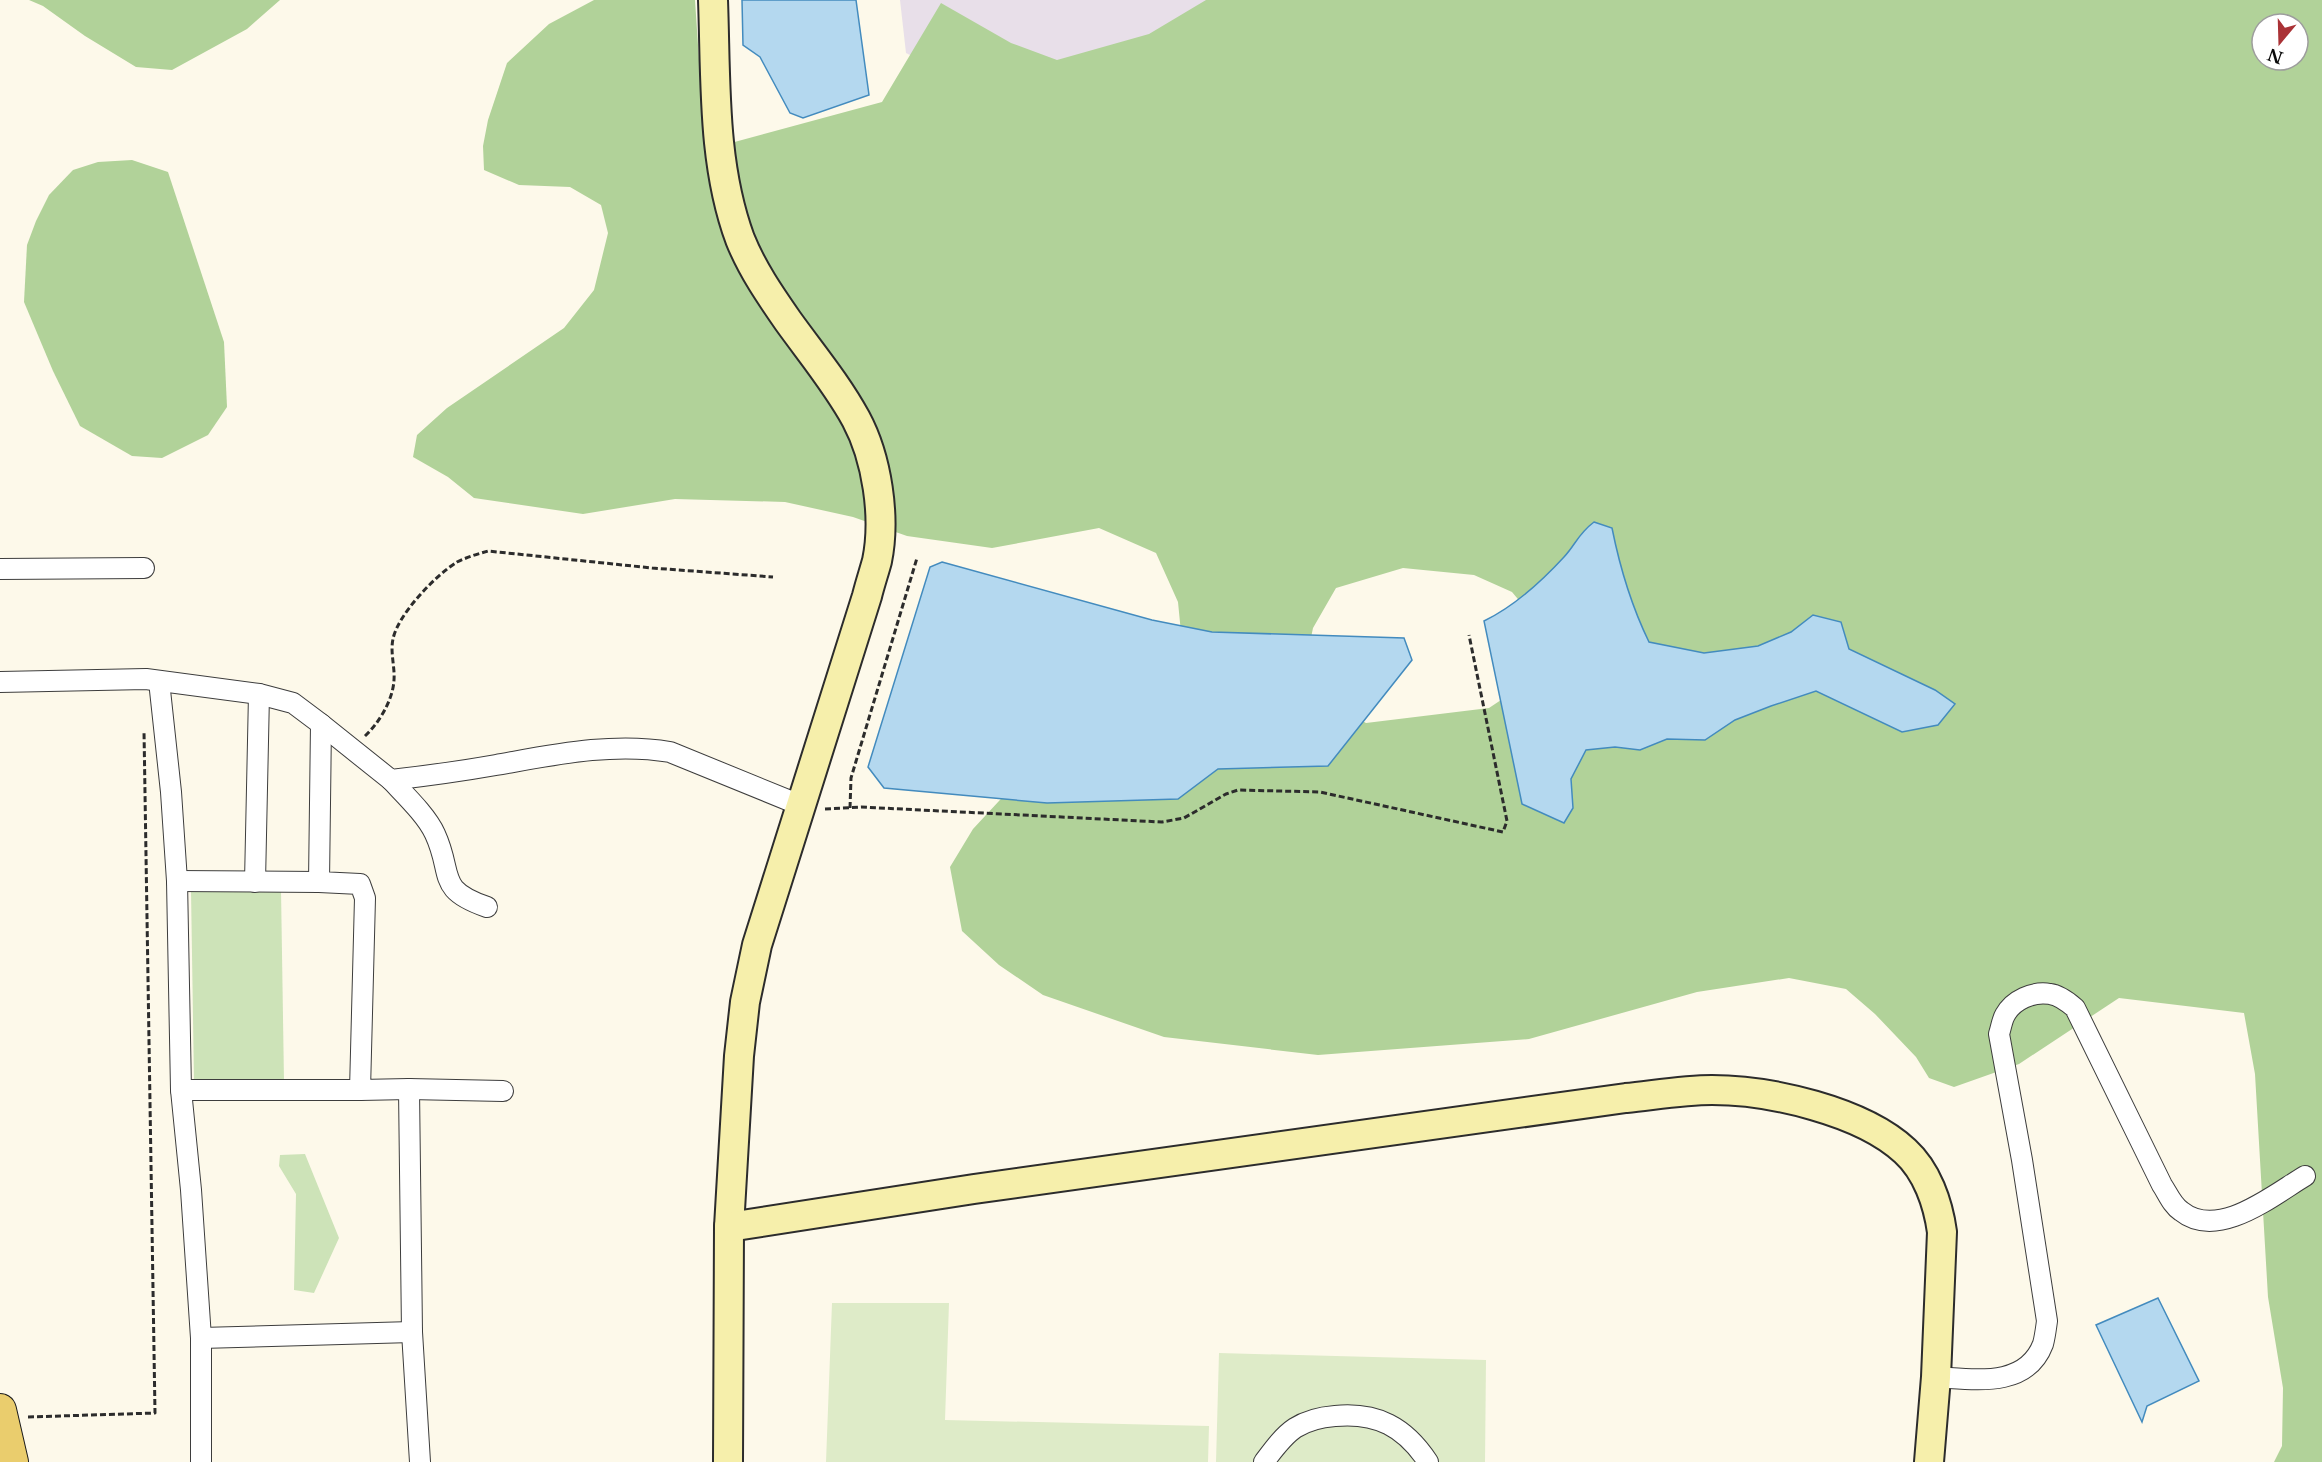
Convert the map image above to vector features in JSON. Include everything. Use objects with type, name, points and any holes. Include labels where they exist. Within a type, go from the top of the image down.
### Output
[{"type":"main road","points":[[1,1415],[12,1462]]},
{"type":"street","points":[[713,0],[719,145],[728,205],[741,242],[758,279],[834,384],[856,419],[876,473],[879,530],[877,559],[757,945],[745,1002],[739,1056],[729,1227],[728,1462]]},
{"type":"street","points":[[0,569],[144,568]]},
{"type":"street","points":[[0,682],[146,679],[259,694],[293,704],[356,750],[391,780],[435,833],[452,889],[467,900],[487,907]]},
{"type":"street","points":[[159,681],[171,792],[177,881],[181,1090],[191,1190],[201,1338],[201,1462]]},
{"type":"street","points":[[255,882],[259,694]]},
{"type":"street","points":[[319,882],[321,724]]},
{"type":"street","points":[[391,780],[496,765],[567,751],[652,748],[670,752],[800,805]]},
{"type":"street","points":[[177,881],[360,884],[365,898],[360,1090]]},
{"type":"street","points":[[1935,1377],[1990,1379],[2012,1376],[2032,1363],[2043,1344],[2047,1321],[2022,1160],[1999,1034],[2004,1016],[2013,1004],[2031,994],[2050,993],[2075,1008],[2162,1185],[2171,1201],[2181,1212],[2196,1219],[2212,1222],[2232,1219],[2305,1176]]},
{"type":"street","points":[[409,1089],[412,1332],[420,1462]]},
{"type":"street","points":[[181,1090],[503,1091]]},
{"type":"street","points":[[729,1227],[974,1189],[1614,1099],[1713,1090],[1760,1094],[1798,1101],[1877,1130],[1905,1151],[1921,1171],[1939,1211],[1942,1232],[1929,1462]]},
{"type":"street","points":[[201,1338],[412,1332]]},
{"type":"street","points":[[1264,1462],[1274,1448],[1295,1428],[1322,1417],[1354,1414],[1379,1420],[1400,1431],[1418,1448],[1428,1462]]},
{"type":"path","points":[[356,750],[384,712],[394,682],[393,639],[399,622],[414,602],[441,576],[457,563],[475,555],[488,551],[652,568],[773,577]]},
{"type":"path","points":[[850,808],[851,778],[917,558]]},
{"type":"path","points":[[800,805],[813,810],[850,808],[1162,822],[1184,818],[1226,794],[1238,790],[1320,792],[1503,832],[1507,821],[1469,635]]},
{"type":"path","points":[[1,1415],[155,1413],[144,728]]},
{"type":"shaded area","points":[[900,0],[1404,0],[1302,133],[948,74],[906,53]]},
{"type":"green space","points":[[29,0],[280,0],[247,29],[172,70],[136,67],[85,36],[43,6]]},
{"type":"green space","points":[[594,0],[695,0],[705,150],[882,102],[941,3],[1011,43],[1057,60],[1149,34],[1206,0],[2322,0],[2322,1462],[2274,1462],[2282,1446],[2283,1388],[2268,1297],[2255,1074],[2244,1013],[2119,998],[2019,1064],[1954,1087],[1929,1078],[1916,1057],[1875,1014],[1846,989],[1789,978],[1697,992],[1529,1039],[1318,1055],[1164,1037],[1043,995],[999,965],[962,931],[950,867],[973,829],[1024,774],[1183,653],[1178,602],[1156,553],[1099,528],[992,548],[907,536],[853,517],[785,502],[675,499],[583,514],[474,498],[448,477],[413,457],[417,435],[447,408],[564,328],[594,290],[608,233],[601,205],[570,187],[519,185],[484,170],[483,146],[488,120],[507,63],[549,24]],"holes":[[[1403,568],[1474,575],[1512,592],[1528,611],[1519,688],[1489,708],[1366,723],[1341,709],[1307,657],[1313,628],[1336,588]]]},
{"type":"green space","points":[[132,160],[168,172],[224,342],[227,407],[208,435],[162,458],[132,456],[80,426],[53,371],[24,302],[27,245],[49,195],[73,170],[98,162]]},
{"type":"green space","points":[[281,890],[284,1082],[194,1083],[191,891]]},
{"type":"green space","points":[[305,1154],[339,1238],[314,1293],[294,1290],[296,1194],[279,1166],[280,1155]]},
{"type":"green space","points":[[832,1303],[949,1303],[945,1420],[1209,1426],[1208,1462],[826,1462]]},
{"type":"green space","points":[[1219,1353],[1486,1360],[1485,1462],[1216,1462]]},
{"type":"water","points":[[742,0],[856,0],[869,95],[803,118],[790,113],[760,57],[743,45]]},
{"type":"water","points":[[1594,522],[1612,528],[1627,586],[1649,642],[1704,653],[1758,646],[1791,632],[1813,615],[1841,622],[1849,649],[1935,690],[1955,704],[1938,725],[1902,732],[1816,691],[1735,720],[1705,740],[1667,739],[1640,750],[1615,747],[1586,750],[1571,779],[1573,808],[1564,823],[1522,804],[1484,621],[1517,601],[1537,584]]},
{"type":"water","points":[[942,562],[1152,620],[1212,632],[1404,638],[1412,660],[1328,766],[1218,769],[1178,799],[1047,803],[884,788],[868,767],[930,567]]},
{"type":"water","points":[[2158,1298],[2199,1381],[2147,1406],[2142,1422],[2096,1325]]}]
